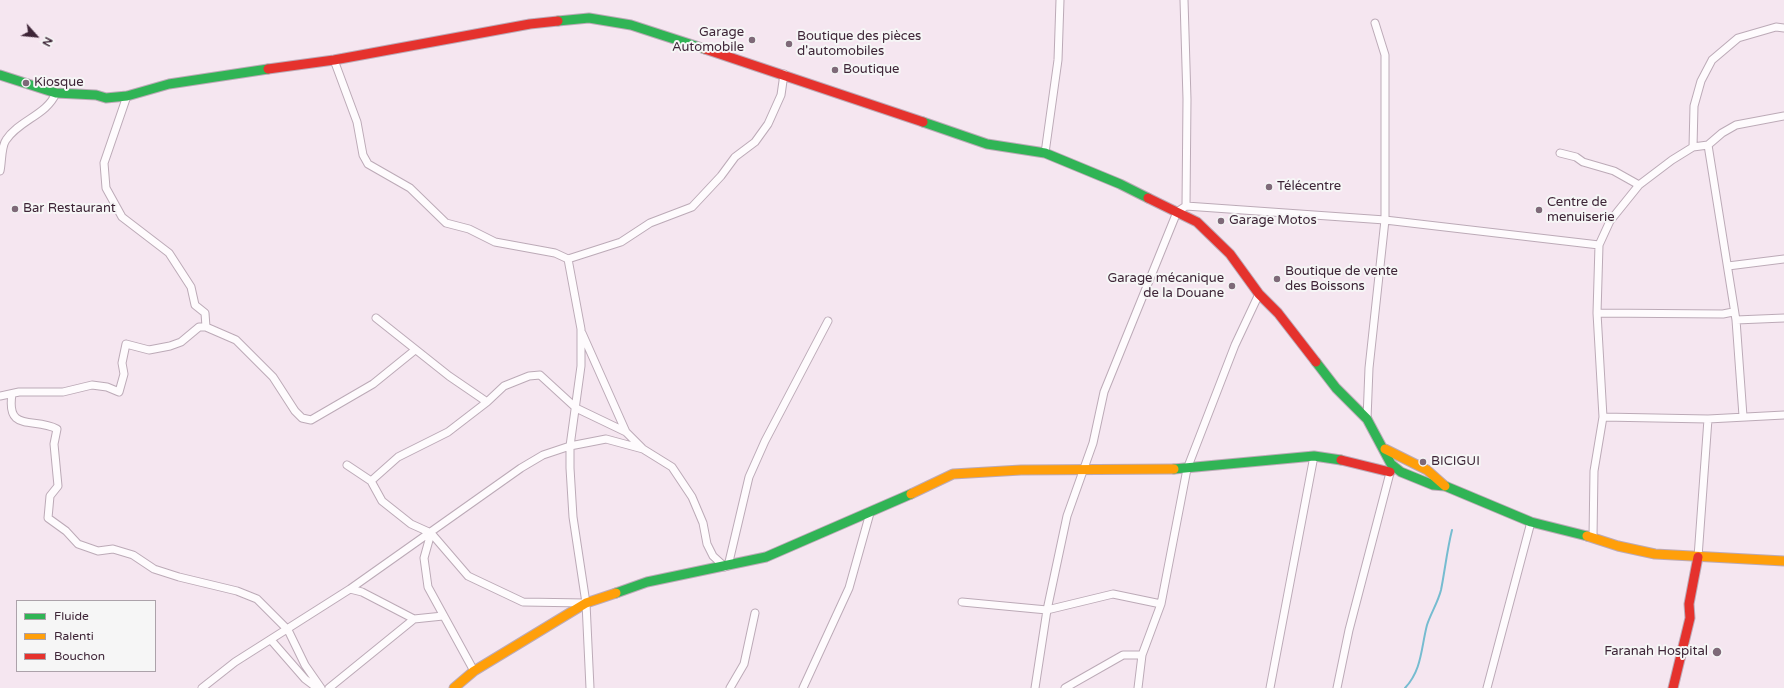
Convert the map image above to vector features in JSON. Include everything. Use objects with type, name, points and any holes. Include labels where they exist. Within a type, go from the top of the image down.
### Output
[{"type":"main road","points":[[0,75],[56,93],[76,95],[96,94],[106,98],[127,96],[169,84],[334,60],[530,24],[589,18],[631,25],[784,74],[987,144],[1045,153],[1120,184],[1186,215],[1197,222],[1230,254],[1258,294],[1278,313],[1336,388],[1367,420],[1376,439],[1384,449],[1391,468]]},
{"type":"main road","points":[[1384,449],[1397,453],[1436,478],[1445,486]]},
{"type":"main road","points":[[454,688],[474,671],[586,603],[647,582],[766,558],[870,513],[953,474],[1021,470],[1187,469],[1314,456],[1391,468],[1433,485],[1445,486],[1531,522],[1593,537],[1618,546],[1655,554],[1784,560]]},
{"type":"main road","points":[[1673,688],[1690,618],[1689,604],[1698,557]]},
{"type":"street","points":[[1045,153],[1058,60],[1060,0]]},
{"type":"street","points":[[1184,0],[1187,99],[1186,206]]},
{"type":"street","points":[[1367,420],[1370,368],[1385,220],[1385,55],[1375,23]]},
{"type":"street","points":[[1693,147],[1694,106],[1701,81],[1712,60],[1738,38],[1776,27],[1784,28]]},
{"type":"street","points":[[334,60],[357,122],[363,156],[368,164],[410,188],[446,223],[469,229],[495,242],[555,253],[568,259],[621,242],[650,223],[692,207],[721,176],[735,157],[755,142],[768,124],[781,95],[784,74]]},
{"type":"street","points":[[0,171],[5,141],[21,124],[45,109],[52,101],[56,93]]},
{"type":"street","points":[[127,96],[104,163],[106,188],[122,218],[169,253],[191,287],[195,305],[205,314],[206,327]]},
{"type":"street","points":[[1593,537],[1594,471],[1603,417],[1597,313],[1599,245],[1610,221],[1639,185],[1672,160],[1693,147],[1708,145],[1722,133],[1736,125],[1784,116]]},
{"type":"street","points":[[1708,145],[1728,266],[1733,312],[1736,320],[1743,416]]},
{"type":"street","points":[[1560,153],[1576,157],[1584,162],[1614,170],[1639,185]]},
{"type":"street","points":[[1035,688],[1047,610],[1067,516],[1093,443],[1104,392],[1177,212],[1186,206],[1385,220],[1599,245]]},
{"type":"street","points":[[568,259],[581,329],[581,366],[570,446],[574,517],[586,603],[590,688]]},
{"type":"street","points":[[1728,266],[1784,259]]},
{"type":"street","points":[[1138,688],[1142,655],[1161,604],[1187,469],[1240,333],[1258,294]]},
{"type":"street","points":[[1597,313],[1723,314],[1733,312]]},
{"type":"street","points":[[376,318],[449,376],[487,402]]},
{"type":"street","points":[[1736,320],[1784,318]]},
{"type":"street","points":[[370,481],[398,457],[448,432],[487,402],[504,386],[530,376],[540,375],[576,408],[626,432],[643,449],[672,467],[692,497],[703,523],[707,544],[713,556],[726,566],[749,477],[765,442],[828,321]]},
{"type":"street","points":[[0,396],[19,392],[64,392],[92,385],[106,387],[120,392],[124,374],[122,363],[126,344],[148,350],[170,346],[181,342],[199,327],[206,327],[236,340],[273,378],[295,411],[302,418],[311,420],[373,384],[415,350]]},
{"type":"street","points":[[581,329],[626,432]]},
{"type":"street","points":[[12,394],[10,406],[14,417],[18,421],[50,425],[57,429],[54,444],[58,486],[50,496],[48,518],[66,531],[78,544],[98,551],[113,549],[133,555],[154,569],[179,577],[237,591],[257,599],[288,630],[305,665],[321,688]]},
{"type":"street","points":[[1603,417],[1708,419],[1784,415]]},
{"type":"street","points":[[1698,557],[1708,419]]},
{"type":"street","points":[[202,688],[235,662],[288,630],[350,589],[521,468],[543,455],[570,446],[606,439],[643,449]]},
{"type":"street","points":[[1337,688],[1349,630],[1391,468],[1397,453]]},
{"type":"street","points":[[1270,688],[1314,456]]},
{"type":"street","points":[[347,465],[370,481],[382,501],[410,524],[431,533],[468,576],[523,602],[586,603]]},
{"type":"street","points":[[803,688],[849,588],[870,513]]},
{"type":"street","points":[[1487,688],[1531,522]]},
{"type":"street","points":[[431,533],[424,558],[428,587],[474,671]]},
{"type":"street","points":[[350,589],[362,592],[414,619]]},
{"type":"street","points":[[962,602],[1047,610],[1113,594],[1161,604]]},
{"type":"street","points":[[730,688],[744,664],[755,613]]},
{"type":"street","points":[[329,688],[414,619],[443,616]]},
{"type":"street","points":[[271,640],[305,679],[317,688]]},
{"type":"street","points":[[1065,688],[1123,655],[1142,655]]},
{"type":"waterway","points":[[1405,688],[1411,681],[1418,666],[1427,625],[1440,594],[1452,530]]},
{"type":"traffic: fast","points":[[558,21],[589,18],[631,25],[705,49]]},
{"type":"traffic: fast","points":[[0,75],[56,93],[96,95],[106,98],[127,96],[169,84],[268,69]]},
{"type":"traffic: fast","points":[[923,122],[987,144],[1045,153],[1120,184],[1148,198]]},
{"type":"traffic: fast","points":[[1316,362],[1336,388],[1367,419],[1391,464],[1401,472],[1433,485],[1445,486],[1531,522],[1587,536]]},
{"type":"traffic: fast","points":[[1174,469],[1314,456],[1341,460]]},
{"type":"traffic: fast","points":[[616,593],[647,582],[766,557],[911,494]]},
{"type":"traffic: slow","points":[[1385,449],[1427,470],[1445,486]]},
{"type":"traffic: slow","points":[[911,494],[953,474],[1021,470],[1174,469]]},
{"type":"traffic: slow","points":[[1587,536],[1618,546],[1655,554],[1784,561]]},
{"type":"traffic: slow","points":[[454,688],[474,671],[586,603],[616,593]]},
{"type":"traffic: jam","points":[[268,69],[334,60],[530,24],[558,21]]},
{"type":"traffic: jam","points":[[705,49],[923,122]]},
{"type":"traffic: jam","points":[[1148,198],[1197,222],[1230,254],[1259,294],[1278,313],[1316,362]]},
{"type":"traffic: jam","points":[[1341,460],[1390,472]]},
{"type":"traffic: jam","points":[[1673,688],[1690,618],[1689,604],[1698,557]]},
{"type":"place","name":"Garage Automobile","points":[[752,40]]},
{"type":"place","name":"Boutique des pièces d'automobiles","points":[[789,44]]},
{"type":"place","name":"Boutique","points":[[835,70]]},
{"type":"place","name":"Kiosque","points":[[26,83]]},
{"type":"place","name":"Télécentre","points":[[1269,187]]},
{"type":"place","name":"Bar Restaurant","points":[[15,209]]},
{"type":"place","name":"Centre de menuiserie","points":[[1539,210]]},
{"type":"place","name":"Garage Motos","points":[[1221,221]]},
{"type":"place","name":"Boutique de vente des Boissons","points":[[1277,279]]},
{"type":"place","name":"Garage mécanique de la Douane","points":[[1232,286]]},
{"type":"place","name":"BICIGUI","points":[[1423,462]]},
{"type":"place","name":"Faranah Hospital","points":[[1717,652]]}]
